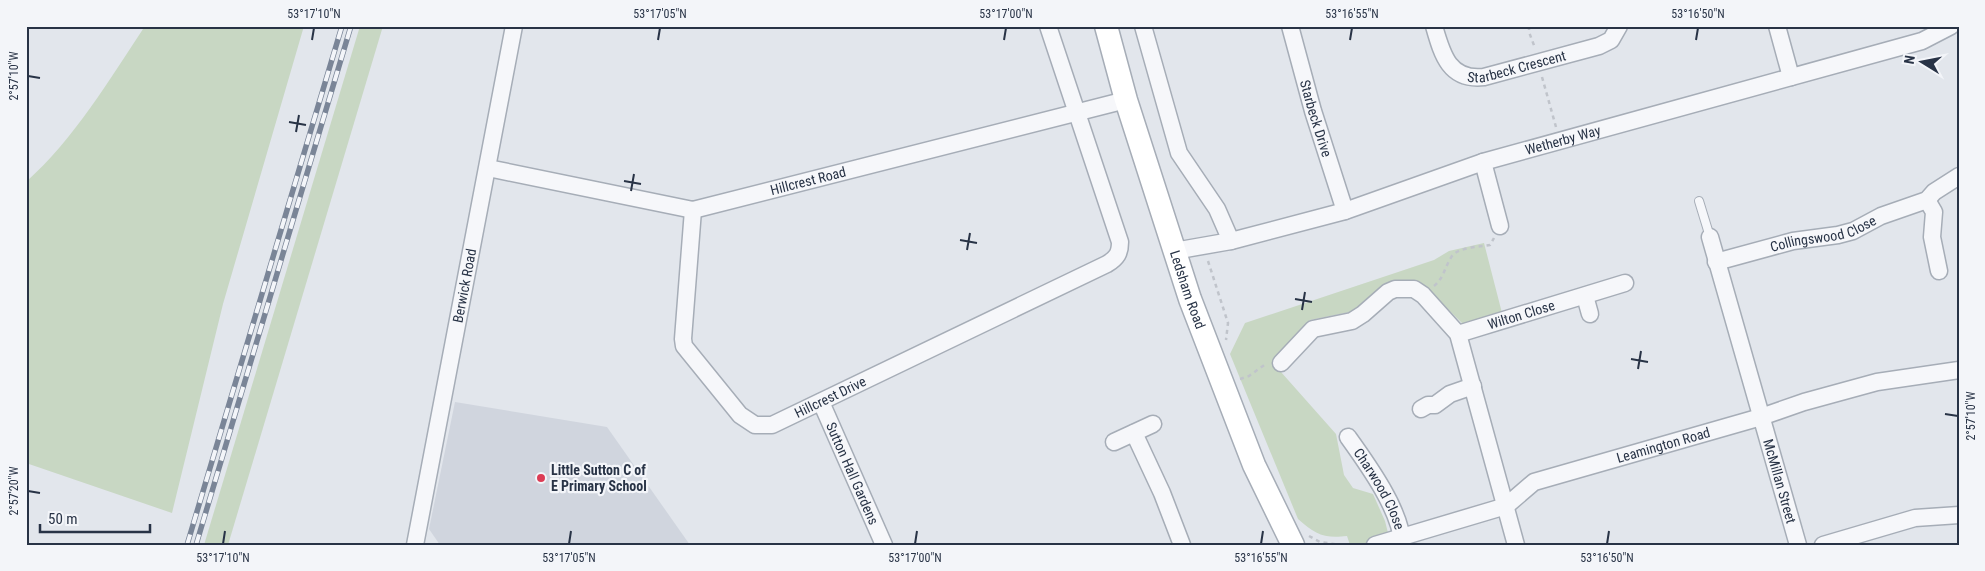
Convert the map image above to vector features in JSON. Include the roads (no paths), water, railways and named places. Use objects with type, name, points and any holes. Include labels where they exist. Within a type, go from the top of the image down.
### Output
[{"type":"main road","name":"Ledsham Road","points":[[1106,26],[1126,100],[1190,299],[1254,465],[1298,538]]},
{"type":"street","name":"Berwick Road","points":[[419,542],[514,26]]},
{"type":"street","points":[[1048,26],[1076,114]]},
{"type":"street","points":[[1143,26],[1179,154],[1217,208],[1231,241]]},
{"type":"street","name":"Starbeck Drive","points":[[1290,26],[1313,111],[1345,211]]},
{"type":"street","name":"Starbeck Crescent","points":[[1434,26],[1440,50],[1446,60],[1455,71],[1464,76],[1474,78],[1484,77],[1599,46],[1611,40],[1620,26]]},
{"type":"street","points":[[1777,26],[1791,76]]},
{"type":"street","name":"Wetherby Way","points":[[1174,252],[1231,241],[1345,211],[1483,162],[1922,41],[1952,26]]},
{"type":"street","name":"Hillcrest Road","points":[[488,168],[694,210],[1126,100]]},
{"type":"street","name":"Hillcrest Drive","points":[[694,210],[683,339],[688,353],[740,415],[755,425],[772,425],[1114,260],[1120,252],[1120,242],[1076,114]]},
{"type":"street","points":[[1483,162],[1500,226]]},
{"type":"street","name":"Collingswood Close","points":[[1716,262],[1793,241],[1838,236],[1853,231],[1881,216],[1927,200],[1934,192],[1959,176]]},
{"type":"street","points":[[1927,200],[1934,212],[1932,237],[1939,271]]},
{"type":"street","points":[[1710,238],[1761,417]]},
{"type":"street","name":"Wilton Close","points":[[1458,334],[1625,283]]},
{"type":"street","points":[[1281,363],[1313,329],[1352,321],[1364,314],[1388,292],[1394,289],[1428,291],[1458,334],[1516,545]]},
{"type":"street","points":[[1585,296],[1590,314]]},
{"type":"street","name":"Leamington Road","points":[[1375,545],[1403,541],[1506,506],[1534,482],[1877,382],[1959,370]]},
{"type":"street","points":[[1421,409],[1435,405],[1450,394],[1473,386]]},
{"type":"street","name":"Sutton Hall Gardens","points":[[821,402],[884,545]]},
{"type":"street","name":"McMillan Street","points":[[1761,417],[1798,545]]},
{"type":"street","points":[[1114,442],[1153,424]]},
{"type":"street","points":[[1134,432],[1162,493],[1182,545]]},
{"type":"street","name":"Charwood Close","points":[[1348,437],[1386,494],[1403,541]]},
{"type":"street","points":[[1824,545],[1915,518],[1959,515]]},
{"type":"lane","points":[[1698,201],[1710,238]]},
{"type":"railway","points":[[187,545],[342,26]]},
{"type":"railway","points":[[196,545],[351,26]]},
{"type":"place","name":"Little Sutton C of E Primary School","points":[[541,478]]}]
